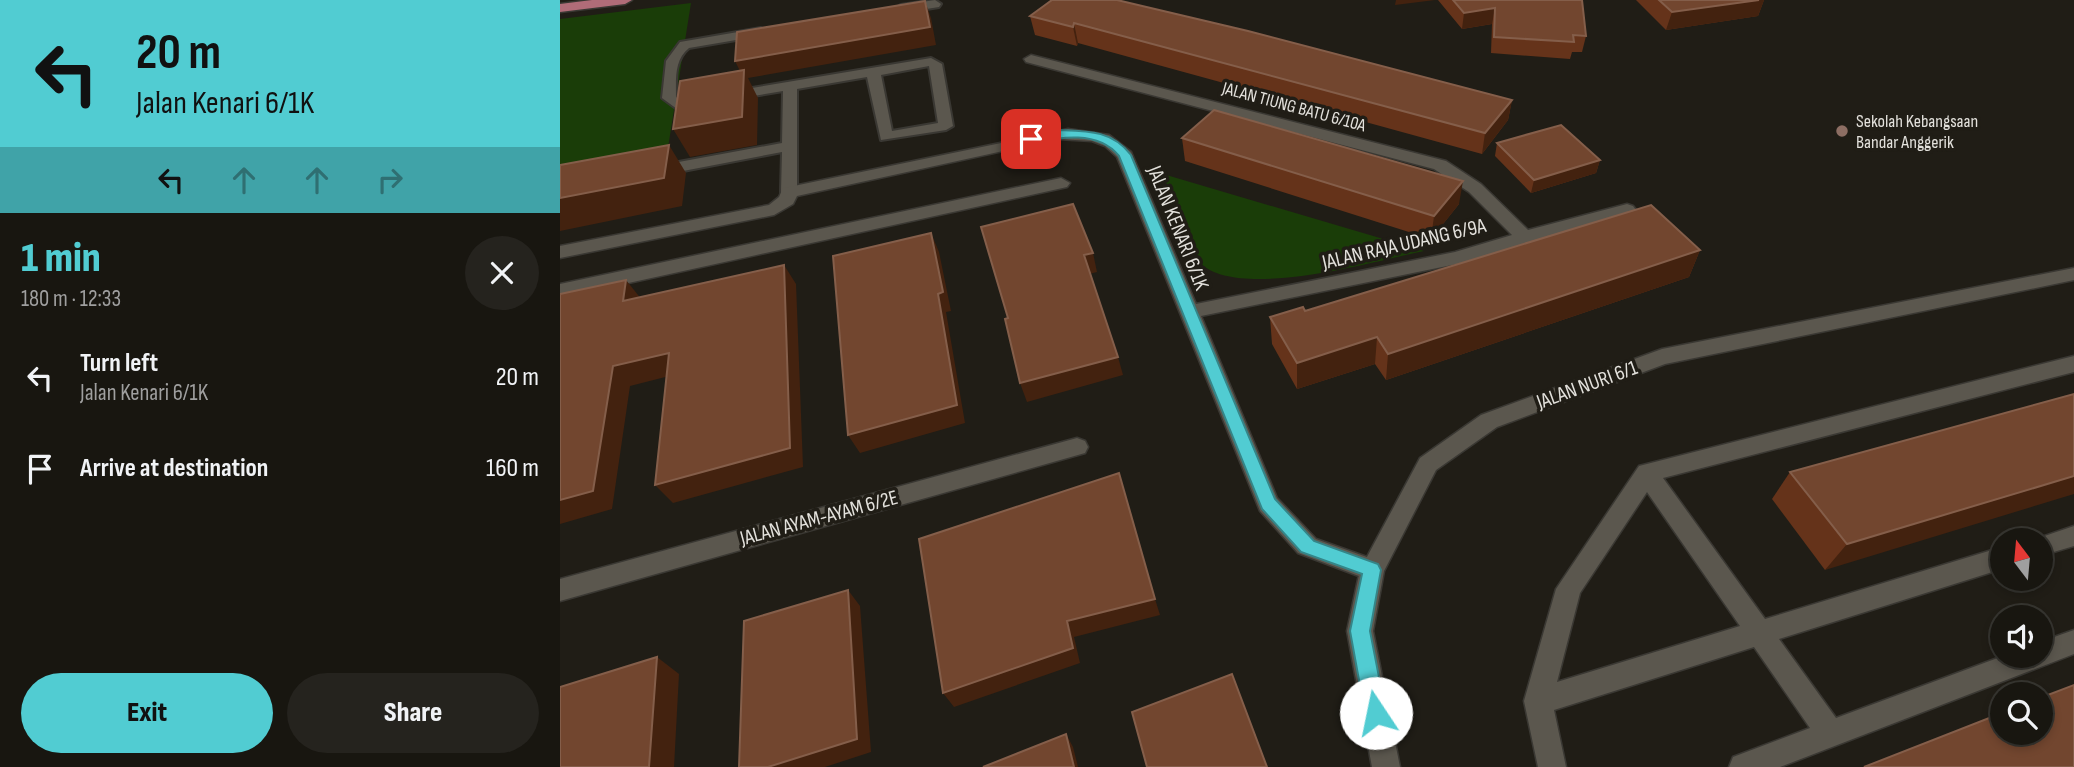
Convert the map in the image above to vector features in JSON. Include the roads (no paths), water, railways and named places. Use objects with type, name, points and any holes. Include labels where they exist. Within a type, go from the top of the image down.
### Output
[{"type":"main road","points":[[560,8],[625,0]]},
{"type":"street","name":"JALAN TIUNG BATU 6/10A","points":[[1031,59],[1440,165],[1458,174],[1474,187],[1524,237]]},
{"type":"street","name":"JALAN KENARI 6/1K","points":[[789,192],[1058,134],[1096,135],[1117,146],[1125,155],[1268,504],[1307,547],[1372,570]]},
{"type":"street","points":[[560,291],[1061,183]]},
{"type":"street","points":[[560,252],[774,209],[787,200],[789,192]]},
{"type":"street","name":"JALAN RAJA UDANG 6/9A","points":[[1188,312],[1444,261],[1627,210]]},
{"type":"street","name":"JALAN NURI 6/1","points":[[1387,767],[1360,631],[1372,570],[1428,464],[1489,421],[1662,357],[2074,274]]},
{"type":"street","points":[[1552,767],[1538,701],[1569,589],[1647,473],[2074,364]]},
{"type":"street","name":"JALAN AYAM-AYAM 6/2E","points":[[560,590],[1077,447]]},
{"type":"street","points":[[1647,473],[1831,734]]},
{"type":"street","points":[[2053,542],[2074,536]]},
{"type":"street","points":[[1538,701],[1990,562]]},
{"type":"street","points":[[2053,650],[2074,642]]},
{"type":"street","points":[[1743,767],[2007,668]]},
{"type":"lane","points":[[882,12],[935,4]]},
{"type":"lane","points":[[777,30],[685,45],[677,50],[672,56],[669,98],[677,104],[790,86],[873,71],[924,63],[935,64],[946,126],[886,137],[873,71]]},
{"type":"lane","points":[[789,192],[790,86]]},
{"type":"lane","points":[[641,174],[790,146]]},
{"type":"place","name":"Sekolah Kebangsaan Bandar Anggerik","points":[[1842,131]]}]
